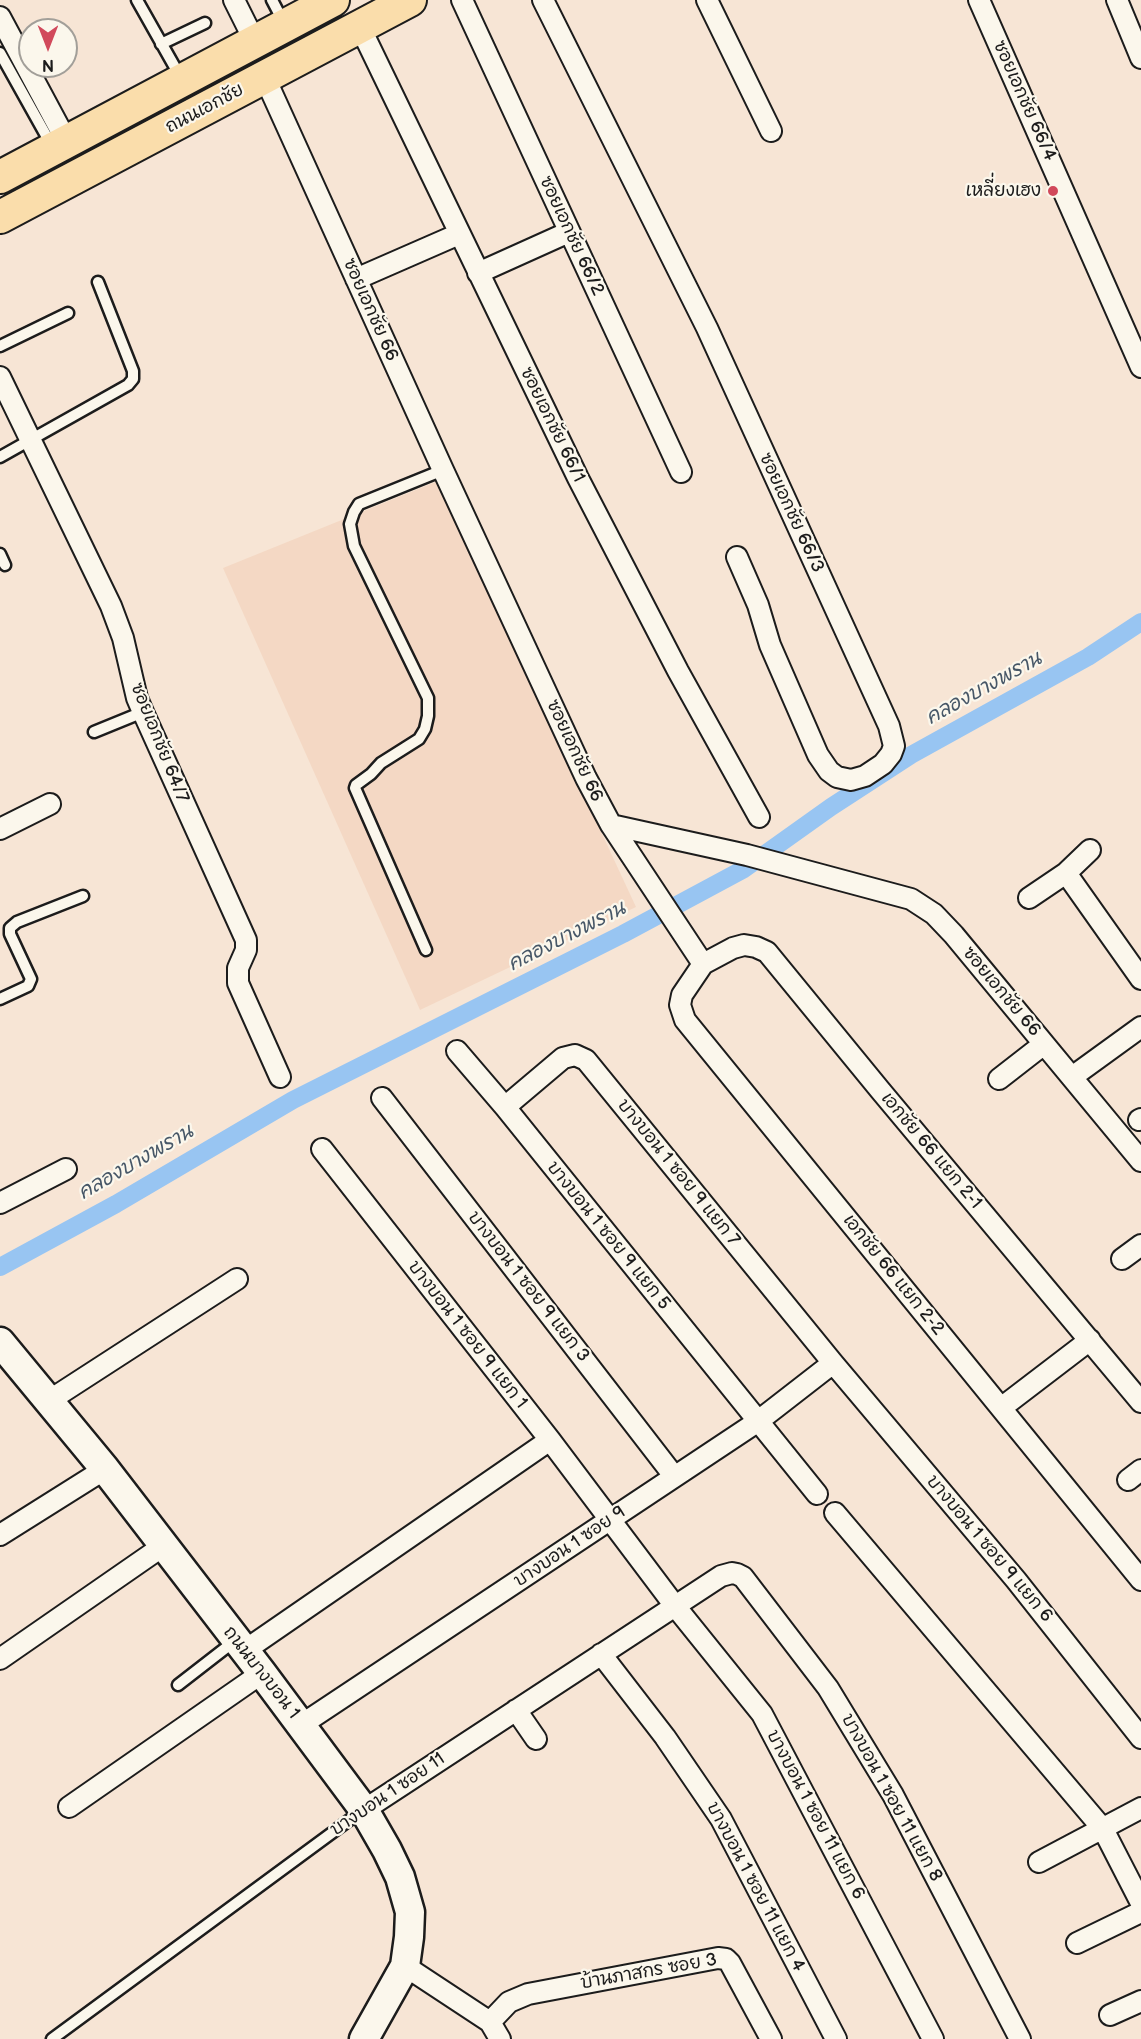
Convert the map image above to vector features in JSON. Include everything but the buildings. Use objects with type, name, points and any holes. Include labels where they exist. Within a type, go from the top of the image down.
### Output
[{"type":"main road","name":"ถนนเอกชัย","points":[[0,177],[255,42],[278,13],[333,0]]},
{"type":"main road","name":"ถนนเอกชัย","points":[[0,217],[410,0]]},
{"type":"main road","name":"ถนนบางบอน 1","points":[[1,1346],[105,1469],[262,1673],[364,1810],[387,1850],[400,1877],[410,1912],[410,1937],[405,1966],[364,2039]]},
{"type":"street","points":[[234,0],[255,42]]},
{"type":"street","name":"ซอยเอกชัย 66/2","points":[[462,0],[681,471]]},
{"type":"street","name":"ซอยเอกชัย 66/3","points":[[543,0],[707,328],[889,726],[894,746],[891,754],[883,764],[865,777],[851,780],[837,777],[829,771],[818,755],[770,645],[758,604],[737,557]]},
{"type":"street","points":[[707,0],[771,131]]},
{"type":"street","name":"ซอยเอกชัย 66/4","points":[[979,0],[1141,367]]},
{"type":"street","points":[[1117,0],[1141,58]]},
{"type":"street","points":[[0,17],[60,146]]},
{"type":"street","name":"ซอยเอกชัย 66/1","points":[[360,27],[584,489],[678,671],[759,817]]},
{"type":"street","name":"ซอยเอกชัย 66","points":[[265,78],[443,470],[586,778],[611,825],[747,855],[912,899],[934,914],[1141,1161]]},
{"type":"street","points":[[478,273],[569,232]]},
{"type":"street","points":[[356,279],[459,234]]},
{"type":"street","name":"ซอยเอกชัย 64/7","points":[[0,377],[111,606],[123,638],[135,691],[143,712],[246,940],[246,950],[238,968],[238,983],[280,1077]]},
{"type":"street","points":[[0,829],[50,804]]},
{"type":"street","points":[[611,825],[703,964]]},
{"type":"street","points":[[1029,898],[1066,873],[1090,850]]},
{"type":"street","points":[[1066,873],[1141,979]]},
{"type":"street","name":"เอกชัย 66 แยก 2-1","points":[[703,964],[733,948],[744,945],[756,946],[767,952],[1141,1402]]},
{"type":"street","name":"เอกชัย 66 แยก 2-2","points":[[703,964],[682,995],[680,1005],[685,1020],[1141,1580]]},
{"type":"street","points":[[1072,1077],[1141,1027]]},
{"type":"street","points":[[999,1079],[1044,1044]]},
{"type":"street","name":"บางบอน 1 ซอย 9 แยก 5","points":[[457,1051],[506,1107],[817,1494]]},
{"type":"street","name":"บางบอน 1 ซอย 9 แยก 7","points":[[506,1107],[563,1058],[575,1055],[586,1060],[833,1363]]},
{"type":"street","name":"บางบอน 1 ซอย 9 แยก 3","points":[[382,1098],[674,1476]]},
{"type":"street","name":"บางบอน 1 ซอย 9 แยก 1","points":[[322,1149],[611,1521]]},
{"type":"street","points":[[0,1203],[66,1169]]},
{"type":"street","points":[[1122,1259],[1141,1245]]},
{"type":"street","points":[[47,1402],[237,1279]]},
{"type":"street","points":[[1001,1408],[1090,1340]]},
{"type":"street","name":"บางบอน 1 ซอย 9","points":[[301,1725],[757,1422],[833,1363]]},
{"type":"street","name":"บางบอน 1 ซอย 9 แยก 6","points":[[833,1363],[1016,1580],[1141,1738]]},
{"type":"street","points":[[240,1645],[550,1440]]},
{"type":"street","points":[[0,1534],[105,1469]]},
{"type":"street","points":[[835,1513],[1103,1829],[1141,1903]]},
{"type":"street","name":"บางบอน 1 ซอย 11 แยก 6","points":[[611,1521],[675,1606],[762,1714],[933,2039]]},
{"type":"street","points":[[0,1659],[163,1546]]},
{"type":"street","name":"บางบอน 1 ซอย 11","points":[[364,1810],[721,1576],[737,1574]]},
{"type":"street","name":"บางบอน 1 ซอย 11 แยก 8","points":[[737,1574],[743,1577],[834,1698],[893,1795],[1020,2039]]},
{"type":"street","name":"บางบอน 1 ซอย 11 แยก 4","points":[[601,1654],[665,1737],[721,1819],[836,2039]]},
{"type":"street","points":[[69,1807],[262,1673]]},
{"type":"street","points":[[516,1710],[536,1739]]},
{"type":"street","points":[[1039,1862],[1141,1808]]},
{"type":"street","points":[[1077,1943],[1141,1912]]},
{"type":"street","name":"บ้านภาสกร ซอย 3","points":[[495,2031],[509,2002],[522,1996],[718,1958],[726,1959],[730,1963],[771,2039]]},
{"type":"street","points":[[405,1966],[495,2031]]},
{"type":"street","points":[[1110,2015],[1141,2001]]},
{"type":"lane","points":[[137,0],[182,81]]},
{"type":"lane","points":[[161,44],[205,23]]},
{"type":"lane","points":[[0,52],[60,146]]},
{"type":"lane","points":[[0,458],[128,385],[133,379],[133,371],[98,282]]},
{"type":"lane","points":[[0,346],[68,313]]},
{"type":"lane","points":[[426,950],[355,788],[381,763],[419,739],[427,722],[428,698],[354,546],[350,524],[359,504],[443,470]]},
{"type":"lane","points":[[0,554],[5,565]]},
{"type":"lane","points":[[94,732],[143,712]]},
{"type":"lane","points":[[0,999],[28,986],[31,979],[10,934],[10,928],[17,922],[83,896]]},
{"type":"lane","points":[[178,1685],[240,1645]]},
{"type":"lane","name":"บางบอน 1 ซอย 11","points":[[52,2039],[364,1810]]},
{"type":"shaded area","points":[[438,481],[636,907],[420,1010],[223,568]]},
{"type":"waterway","name":"คลองบางพราน","points":[[0,1267],[116,1204],[293,1100],[623,934],[744,869],[831,807],[911,755],[1088,657],[1141,622]]},
{"type":"place","name":"เหลี่ยงเฮง","points":[[1053,191]]}]
